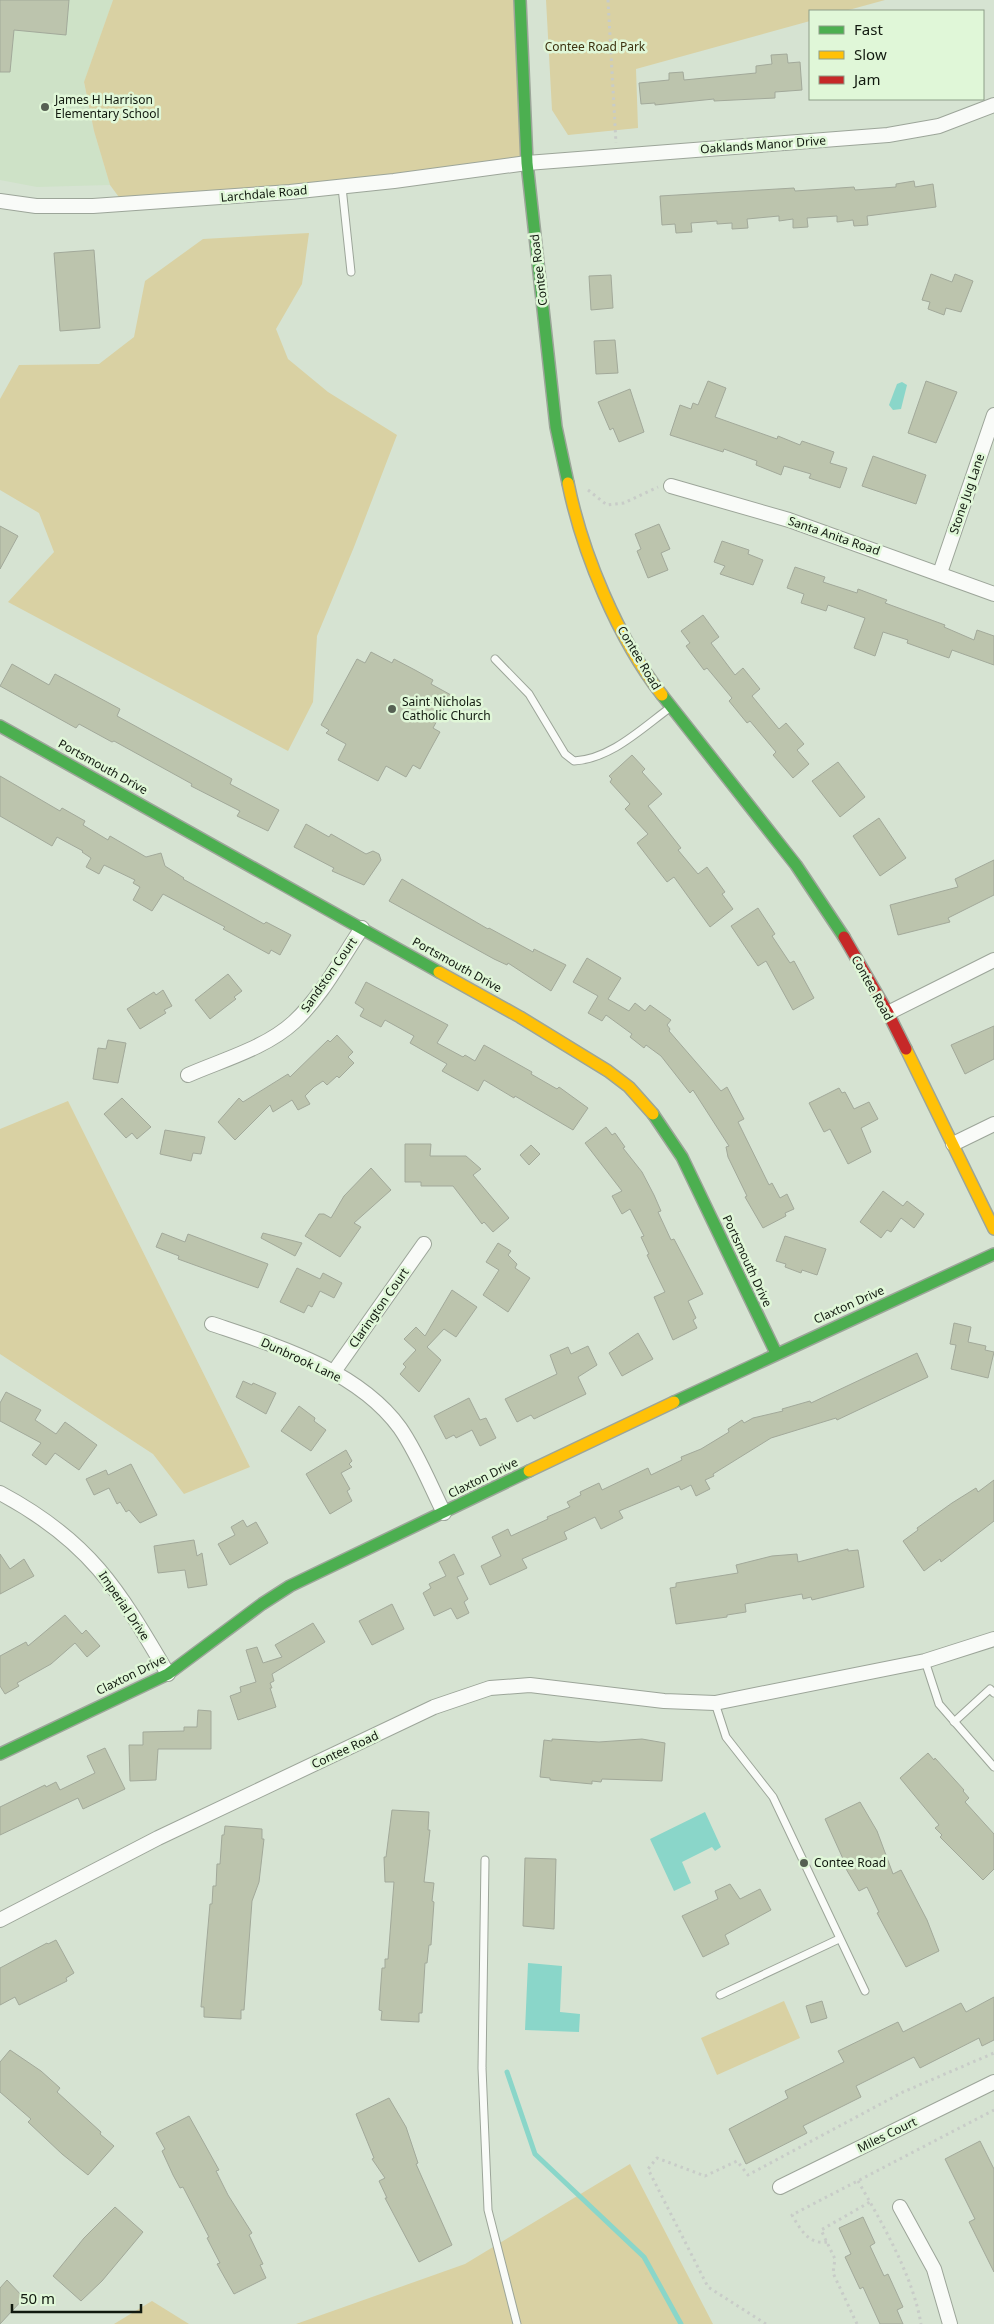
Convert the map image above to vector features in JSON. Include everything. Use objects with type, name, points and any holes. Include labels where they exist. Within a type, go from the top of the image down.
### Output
[{"type":"street","name":"Contee Road","points":[[520,0],[527,163],[556,426],[572,504],[599,582],[623,634],[651,681],[735,785],[796,866],[844,938],[888,1013],[994,1229]]},
{"type":"street","name":"Oaklands Manor Drive","points":[[527,163],[888,135],[939,126],[994,106]]},
{"type":"street","name":"Larchdale Road","points":[[0,201],[36,206],[93,206],[342,187],[527,163]]},
{"type":"street","name":"Stone Jug Lane","points":[[940,573],[994,415]]},
{"type":"street","name":"Santa Anita Road","points":[[671,486],[750,507],[940,573],[994,594]]},
{"type":"street","name":"Portsmouth Drive","points":[[0,726],[362,928],[585,1056],[629,1087],[667,1133],[682,1158],[776,1353]]},
{"type":"street","name":"Sandston Court","points":[[188,1075],[264,1042],[294,1022],[313,1002],[362,928]]},
{"type":"street","points":[[888,1013],[994,960]]},
{"type":"street","points":[[953,1144],[994,1124]]},
{"type":"street","name":"Clarington Court","points":[[333,1373],[424,1244]]},
{"type":"street","name":"Claxton Drive","points":[[0,1754],[168,1674],[262,1604],[290,1586],[776,1353],[994,1254]]},
{"type":"street","name":"Dunbrook Lane","points":[[212,1324],[257,1339],[333,1373],[372,1400],[399,1427],[412,1448],[444,1513]]},
{"type":"street","name":"Imperial Drive","points":[[0,1492],[59,1529],[92,1559],[127,1604],[168,1674]]},
{"type":"street","name":"Contee Road","points":[[0,1920],[158,1838],[434,1707],[490,1688],[530,1685],[664,1701],[715,1703],[925,1661],[994,1639]]},
{"type":"street","name":"Miles Court","points":[[780,2187],[994,2082]]},
{"type":"street","points":[[900,2207],[934,2269],[950,2324]]},
{"type":"lane","points":[[342,187],[351,272]]},
{"type":"lane","points":[[495,659],[529,694],[565,754],[574,761],[590,760],[619,745],[671,707]]},
{"type":"lane","points":[[925,1661],[939,1704],[994,1767]]},
{"type":"lane","points":[[954,1722],[990,1689],[994,1693]]},
{"type":"lane","points":[[715,1703],[726,1737],[773,1798],[865,1992]]},
{"type":"lane","points":[[485,1860],[482,2068],[488,2210],[517,2324]]},
{"type":"lane","points":[[720,1995],[839,1939]]},
{"type":"path","points":[[608,0],[617,156]]},
{"type":"path","points":[[587,489],[608,505],[624,504],[658,487],[671,486]]},
{"type":"path","points":[[827,2242],[819,2243],[804,2234],[792,2215],[994,2110]]},
{"type":"path","points":[[858,2181],[870,2202],[909,2285],[921,2324]]},
{"type":"path","points":[[857,2324],[833,2273],[835,2258],[821,2230],[870,2202]]},
{"type":"shaded area","name":"James H Harrison Elementary School","points":[[0,0],[113,0],[84,83],[94,131],[110,185],[37,187],[0,180]]},
{"type":"green space","points":[[113,0],[520,0],[527,163],[124,204],[110,185],[94,131],[84,82]]},
{"type":"green space","name":"Contee Road Park","points":[[546,0],[885,0],[849,10],[809,10],[809,21],[636,69],[638,128],[568,135],[552,110]]},
{"type":"green space","points":[[309,233],[302,284],[276,329],[288,359],[328,392],[397,435],[317,636],[313,702],[288,751],[8,602],[54,552],[39,513],[0,490],[0,399],[19,365],[99,364],[134,337],[145,281],[203,239]]},
{"type":"green space","points":[[68,1101],[250,1467],[184,1494],[153,1454],[0,1354],[0,1129]]},
{"type":"green space","points":[[784,2001],[800,2038],[717,2075],[701,2038]]},
{"type":"green space","points":[[630,2164],[713,2324],[296,2324],[465,2264]]},
{"type":"green space","points":[[152,2301],[189,2324],[114,2324]]},
{"type":"water","points":[[902,382],[907,385],[901,409],[893,410],[889,405],[897,384]]},
{"type":"water","points":[[705,1812],[721,1847],[715,1851],[712,1847],[682,1862],[691,1883],[674,1891],[650,1839]]},
{"type":"water","points":[[528,1963],[562,1966],[560,2012],[580,2014],[579,2032],[525,2030]]},
{"type":"building","points":[[0,0],[69,0],[66,35],[14,30],[10,72],[0,72]]},
{"type":"building","points":[[787,54],[788,63],[800,62],[802,90],[775,92],[775,98],[714,101],[714,99],[655,105],[655,103],[641,104],[639,83],[669,80],[669,73],[683,72],[684,80],[756,73],[756,66],[772,64],[771,55]]},
{"type":"building","points":[[914,181],[915,187],[933,184],[936,207],[867,216],[868,225],[854,226],[853,220],[837,222],[837,216],[807,218],[808,227],[793,228],[793,219],[779,221],[779,216],[747,219],[748,228],[732,229],[732,223],[717,224],[717,221],[691,223],[692,232],[676,233],[675,224],[662,225],[660,196],[794,188],[795,191],[854,187],[855,190],[896,187],[896,184]]},
{"type":"building","points":[[94,250],[100,328],[60,331],[54,253]]},
{"type":"building","points":[[931,274],[952,282],[955,274],[973,281],[961,312],[946,308],[944,315],[928,309],[930,302],[922,300]]},
{"type":"building","points":[[611,275],[613,308],[591,310],[589,276]]},
{"type":"building","points":[[615,340],[618,373],[596,374],[594,341]]},
{"type":"building","points":[[708,381],[726,388],[715,417],[777,439],[778,436],[800,445],[802,441],[834,452],[830,463],[847,468],[840,488],[809,478],[811,474],[784,466],[781,475],[756,465],[757,461],[724,449],[723,452],[670,435],[680,405],[691,409],[693,403],[698,405]]},
{"type":"building","points":[[926,381],[957,392],[936,443],[908,433]]},
{"type":"building","points":[[630,389],[644,432],[619,442],[613,428],[610,430],[598,402]]},
{"type":"building","points":[[873,456],[926,475],[916,504],[862,486]]},
{"type":"building","points":[[659,524],[670,549],[661,553],[668,570],[648,578],[637,551],[641,549],[635,534]]},
{"type":"building","points":[[0,526],[18,536],[0,569]]},
{"type":"building","points":[[722,541],[749,550],[748,554],[763,560],[753,585],[720,574],[725,566],[714,562]]},
{"type":"building","points":[[795,567],[825,577],[823,582],[857,593],[858,589],[887,600],[885,603],[945,625],[944,627],[974,640],[977,630],[994,636],[994,665],[952,650],[949,658],[907,643],[908,640],[883,632],[875,656],[854,648],[865,618],[828,605],[826,611],[801,603],[804,594],[787,588]]},
{"type":"building","points":[[703,615],[719,637],[711,643],[735,675],[743,668],[760,689],[752,696],[779,729],[786,723],[804,744],[797,750],[809,764],[793,778],[773,755],[776,752],[750,721],[747,723],[729,701],[732,698],[707,668],[704,670],[686,646],[690,643],[681,631]]},
{"type":"building","points":[[371,652],[392,663],[394,659],[415,670],[433,680],[431,684],[451,695],[433,728],[440,732],[420,769],[413,765],[406,777],[386,766],[378,781],[338,760],[346,744],[326,733],[329,730],[321,725],[357,659],[365,663]]},
{"type":"building","points":[[12,664],[49,685],[55,674],[120,709],[117,716],[232,779],[230,784],[279,810],[268,831],[237,816],[240,811],[191,786],[192,784],[114,741],[112,742],[79,724],[76,728],[0,686]]},
{"type":"building","points":[[632,755],[645,769],[642,772],[662,794],[648,806],[681,848],[678,850],[698,874],[707,867],[725,892],[722,894],[733,909],[710,927],[674,877],[667,882],[637,843],[648,834],[625,809],[630,804],[610,782],[612,779],[609,776]]},
{"type":"building","points":[[838,762],[865,797],[840,817],[812,781]]},
{"type":"building","points":[[0,776],[60,811],[62,808],[85,821],[83,825],[108,840],[110,836],[146,857],[161,853],[165,866],[183,879],[264,924],[266,922],[291,935],[280,955],[271,950],[269,954],[223,929],[225,927],[163,894],[152,911],[133,900],[140,887],[133,883],[135,880],[104,865],[99,874],[86,867],[91,858],[83,851],[57,837],[52,846],[0,816]]},
{"type":"building","points":[[879,818],[906,858],[880,876],[853,836]]},
{"type":"building","points":[[306,824],[329,837],[331,834],[366,854],[373,851],[379,854],[381,860],[364,885],[332,871],[334,868],[294,847]]},
{"type":"building","points":[[994,860],[994,895],[948,918],[950,922],[898,935],[890,905],[958,887],[955,879]]},
{"type":"building","points":[[402,879],[488,929],[533,952],[534,949],[566,965],[551,991],[508,963],[507,965],[494,959],[389,901]]},
{"type":"building","points":[[758,908],[775,934],[772,936],[790,963],[794,961],[814,998],[793,1010],[766,961],[758,966],[731,926]]},
{"type":"building","points":[[587,958],[621,978],[608,999],[629,1011],[635,1003],[645,1011],[650,1005],[671,1020],[667,1025],[670,1029],[669,1031],[721,1091],[727,1087],[744,1119],[738,1122],[769,1185],[772,1183],[780,1198],[787,1194],[794,1209],[785,1213],[786,1216],[763,1228],[745,1197],[747,1196],[728,1157],[726,1147],[729,1146],[693,1090],[690,1093],[661,1056],[646,1045],[644,1048],[630,1037],[632,1034],[606,1015],[602,1021],[588,1013],[598,996],[573,982]]},
{"type":"building","points":[[228,974],[242,991],[234,997],[236,999],[210,1019],[195,1000]]},
{"type":"building","points":[[366,982],[448,1025],[437,1043],[463,1057],[465,1055],[475,1061],[484,1045],[532,1072],[531,1074],[557,1089],[559,1087],[588,1108],[573,1130],[484,1080],[478,1091],[442,1071],[447,1064],[410,1043],[414,1036],[385,1020],[381,1027],[360,1016],[364,1009],[355,1003]]},
{"type":"building","points":[[163,990],[172,1006],[164,1010],[166,1013],[140,1029],[127,1009],[154,992],[156,995]]},
{"type":"building","points":[[994,1026],[994,1059],[965,1074],[951,1045]]},
{"type":"building","points":[[337,1035],[353,1052],[348,1057],[354,1063],[339,1078],[337,1076],[327,1085],[323,1081],[314,1087],[305,1096],[310,1104],[298,1110],[292,1100],[273,1112],[270,1105],[235,1140],[218,1122],[239,1098],[243,1102],[288,1074],[290,1077],[328,1040],[330,1042]]},
{"type":"building","points":[[108,1040],[126,1043],[118,1083],[93,1079],[98,1048],[106,1049]]},
{"type":"building","points":[[839,1088],[842,1093],[845,1092],[854,1109],[869,1102],[878,1119],[861,1128],[871,1152],[848,1164],[830,1129],[824,1132],[809,1103]]},
{"type":"building","points":[[122,1098],[151,1127],[137,1139],[132,1133],[126,1138],[104,1114]]},
{"type":"building","points":[[606,1127],[612,1135],[615,1133],[625,1147],[623,1148],[642,1172],[661,1211],[658,1212],[671,1240],[674,1239],[703,1294],[688,1301],[696,1318],[693,1320],[697,1328],[673,1340],[654,1297],[665,1292],[647,1255],[649,1254],[641,1237],[644,1236],[630,1209],[622,1214],[612,1196],[622,1191],[585,1143]]},
{"type":"building","points":[[165,1130],[205,1137],[201,1154],[193,1153],[191,1161],[160,1154]]},
{"type":"building","points":[[405,1144],[431,1144],[430,1156],[466,1156],[481,1169],[473,1175],[509,1218],[493,1232],[484,1222],[482,1224],[453,1186],[421,1186],[421,1182],[405,1182]]},
{"type":"building","points":[[531,1145],[540,1154],[529,1165],[520,1155]]},
{"type":"building","points":[[371,1168],[391,1190],[354,1223],[361,1227],[340,1257],[305,1236],[319,1214],[324,1214],[331,1218],[344,1196]]},
{"type":"building","points":[[883,1191],[903,1206],[907,1201],[924,1214],[914,1228],[901,1218],[891,1232],[887,1230],[881,1238],[860,1222]]},
{"type":"building","points":[[162,1233],[185,1242],[188,1234],[268,1264],[258,1288],[178,1259],[179,1256],[156,1247]]},
{"type":"building","points":[[263,1233],[302,1243],[295,1256],[261,1238]]},
{"type":"building","points":[[785,1236],[826,1249],[817,1275],[802,1270],[801,1273],[785,1267],[786,1264],[776,1261]]},
{"type":"building","points":[[498,1243],[511,1251],[508,1255],[517,1264],[515,1268],[530,1278],[508,1312],[483,1295],[499,1270],[486,1262]]},
{"type":"building","points":[[297,1268],[320,1279],[323,1273],[342,1283],[334,1298],[320,1291],[312,1307],[308,1305],[304,1313],[280,1302]]},
{"type":"building","points":[[452,1290],[477,1307],[456,1337],[444,1329],[427,1347],[441,1360],[419,1392],[400,1374],[406,1367],[403,1364],[416,1350],[404,1339],[416,1327],[425,1336]]},
{"type":"building","points":[[954,1323],[971,1327],[968,1342],[986,1346],[985,1350],[994,1352],[988,1378],[951,1369],[956,1345],[950,1344]]},
{"type":"building","points":[[638,1333],[653,1359],[622,1376],[609,1353]]},
{"type":"building","points":[[588,1346],[597,1365],[578,1377],[586,1394],[534,1419],[531,1415],[517,1422],[505,1399],[557,1374],[550,1355],[568,1347],[571,1354]]},
{"type":"building","points":[[917,1353],[928,1377],[837,1420],[836,1418],[771,1438],[705,1480],[710,1489],[696,1496],[691,1485],[681,1490],[679,1486],[619,1511],[623,1518],[601,1529],[595,1517],[564,1532],[567,1539],[522,1559],[527,1568],[490,1585],[481,1566],[501,1556],[492,1537],[508,1529],[511,1536],[548,1519],[547,1517],[570,1507],[567,1502],[581,1495],[580,1492],[599,1483],[602,1490],[648,1468],[651,1475],[682,1460],[681,1457],[701,1449],[729,1432],[728,1429],[742,1420],[744,1423],[753,1418],[783,1411],[782,1409],[810,1401],[811,1403]]},
{"type":"building","points":[[243,1381],[252,1385],[253,1383],[276,1393],[266,1414],[236,1397]]},
{"type":"building","points":[[6,1392],[41,1410],[35,1420],[56,1434],[65,1422],[97,1445],[79,1470],[55,1453],[46,1465],[32,1455],[41,1443],[0,1421],[0,1403]]},
{"type":"building","points":[[469,1398],[480,1420],[486,1418],[496,1438],[480,1446],[472,1430],[456,1438],[454,1435],[446,1439],[434,1416]]},
{"type":"building","points":[[299,1406],[315,1418],[314,1421],[326,1430],[311,1451],[281,1431]]},
{"type":"building","points":[[346,1450],[352,1461],[349,1464],[352,1467],[341,1473],[350,1489],[347,1491],[352,1501],[330,1514],[306,1474]]},
{"type":"building","points":[[131,1464],[157,1515],[140,1523],[129,1510],[126,1512],[120,1502],[117,1504],[109,1488],[94,1495],[86,1479],[106,1470],[108,1475]]},
{"type":"building","points":[[994,1480],[994,1521],[941,1562],[940,1559],[924,1571],[903,1541],[918,1530],[917,1528],[952,1503],[976,1488],[978,1492]]},
{"type":"building","points":[[243,1520],[247,1527],[256,1522],[268,1543],[230,1565],[218,1544],[235,1535],[231,1527]]},
{"type":"building","points":[[194,1540],[197,1556],[202,1553],[207,1585],[188,1588],[185,1570],[158,1573],[154,1546]]},
{"type":"building","points":[[848,1549],[848,1551],[858,1550],[864,1587],[812,1600],[811,1597],[803,1599],[802,1594],[745,1604],[746,1612],[727,1615],[727,1617],[676,1624],[670,1588],[676,1587],[676,1583],[738,1573],[736,1565],[772,1556],[797,1554],[798,1562]]},
{"type":"building","points":[[0,1554],[10,1569],[24,1559],[34,1576],[0,1594]]},
{"type":"building","points":[[454,1554],[464,1574],[457,1577],[468,1599],[464,1602],[469,1613],[457,1619],[451,1608],[434,1616],[423,1593],[431,1588],[429,1584],[446,1576],[439,1562]]},
{"type":"building","points":[[392,1604],[404,1629],[372,1645],[359,1621]]},
{"type":"building","points":[[65,1615],[82,1634],[86,1630],[100,1646],[87,1657],[75,1643],[51,1664],[17,1683],[19,1686],[5,1694],[0,1686],[0,1656],[26,1642],[28,1646]]},
{"type":"building","points":[[313,1623],[325,1642],[272,1674],[274,1681],[270,1683],[272,1688],[270,1688],[276,1707],[238,1720],[230,1696],[241,1692],[240,1687],[256,1682],[246,1650],[257,1647],[263,1663],[282,1657],[275,1645]]},
{"type":"building","points":[[198,1710],[211,1711],[211,1749],[158,1749],[156,1780],[130,1781],[129,1745],[143,1745],[143,1732],[184,1731],[184,1727],[197,1727]]},
{"type":"building","points":[[552,1739],[599,1742],[642,1739],[665,1743],[662,1781],[602,1779],[601,1782],[592,1781],[592,1784],[550,1780],[550,1778],[540,1777],[544,1740],[552,1741]]},
{"type":"building","points":[[105,1748],[125,1789],[83,1809],[78,1798],[0,1835],[0,1807],[45,1785],[46,1787],[56,1782],[60,1790],[95,1773],[87,1756]]},
{"type":"building","points":[[928,1753],[934,1760],[935,1758],[964,1790],[969,1798],[965,1802],[994,1834],[994,1869],[983,1880],[940,1837],[942,1835],[935,1828],[939,1825],[900,1778]]},
{"type":"building","points":[[860,1802],[877,1831],[893,1874],[901,1870],[927,1920],[939,1951],[906,1967],[877,1913],[879,1912],[867,1887],[859,1891],[842,1862],[844,1861],[825,1819]]},
{"type":"building","points":[[392,1810],[429,1812],[428,1830],[430,1830],[424,1882],[434,1883],[432,1901],[434,1902],[431,1945],[429,1945],[427,1963],[425,1963],[422,2013],[419,2013],[419,2022],[381,2020],[382,2011],[379,2010],[382,1968],[385,1968],[385,1959],[388,1959],[394,1882],[385,1882],[384,1857],[386,1857]]},
{"type":"building","points":[[225,1826],[262,1829],[262,1839],[264,1839],[259,1882],[252,1901],[244,2010],[241,2010],[241,2019],[204,2017],[204,2007],[201,2007],[210,1904],[212,1904],[213,1886],[216,1886],[217,1864],[220,1864],[222,1835],[224,1835]]},
{"type":"building","points":[[525,1858],[556,1859],[554,1929],[523,1926]]},
{"type":"building","points":[[730,1884],[740,1899],[760,1889],[771,1910],[725,1935],[729,1944],[703,1957],[682,1916],[718,1899],[715,1891]]},
{"type":"building","points":[[56,1940],[74,1973],[66,1978],[67,1981],[19,2005],[15,1997],[0,2005],[0,1968]]},
{"type":"building","points":[[994,1997],[994,2040],[982,2046],[979,2038],[920,2068],[914,2057],[856,2086],[861,2097],[803,2126],[807,2133],[746,2164],[729,2129],[788,2098],[785,2091],[844,2062],[838,2051],[898,2022],[903,2032],[961,2003],[966,2012]]},
{"type":"building","points":[[822,2001],[827,2018],[811,2023],[806,2006]]},
{"type":"building","points":[[10,2050],[41,2071],[60,2088],[57,2092],[114,2146],[88,2175],[28,2122],[31,2119],[0,2092],[0,2062]]},
{"type":"building","points":[[389,2098],[406,2127],[418,2163],[416,2164],[452,2245],[419,2262],[385,2198],[387,2198],[379,2181],[385,2178],[372,2159],[374,2158],[356,2114]]},
{"type":"building","points":[[189,2116],[219,2170],[216,2171],[228,2195],[252,2233],[249,2235],[263,2264],[260,2265],[266,2278],[234,2294],[217,2264],[220,2263],[207,2238],[209,2237],[183,2187],[180,2188],[173,2175],[162,2151],[165,2149],[156,2133]]},
{"type":"building","points":[[980,2141],[994,2169],[994,2272],[969,2222],[975,2219],[945,2159]]},
{"type":"building","points":[[115,2207],[143,2232],[102,2281],[81,2301],[53,2276],[84,2238]]},
{"type":"building","points":[[863,2217],[875,2243],[870,2246],[884,2276],[888,2274],[903,2307],[897,2310],[903,2324],[880,2324],[863,2287],[860,2289],[845,2257],[851,2254],[839,2228]]},
{"type":"building","points":[[7,2280],[24,2298],[0,2324],[0,2288]]},
{"type":"waterway","points":[[507,2072],[535,2154],[644,2257],[681,2324]]},
{"type":"traffic: fast","points":[[520,0],[527,163],[556,427],[568,483]]},
{"type":"traffic: fast","points":[[662,695],[796,865],[844,937]]},
{"type":"traffic: fast","points":[[0,726],[439,972]]},
{"type":"traffic: fast","points":[[653,1114],[682,1157],[776,1353]]},
{"type":"traffic: fast","points":[[674,1402],[994,1254]]},
{"type":"traffic: fast","points":[[0,1754],[168,1674],[262,1604],[290,1586],[529,1471]]},
{"type":"traffic: slow","points":[[568,483],[582,537],[604,594],[631,648],[662,695]]},
{"type":"traffic: slow","points":[[439,972],[520,1017],[608,1071],[629,1087],[653,1114]]},
{"type":"traffic: slow","points":[[906,1049],[994,1229]]},
{"type":"traffic: slow","points":[[529,1471],[674,1402]]},
{"type":"traffic: jam","points":[[844,937],[888,1013],[906,1049]]},
{"type":"place","name":"James H Harrison Elementary School","points":[[45,107]]},
{"type":"place","name":"Saint Nicholas Catholic Church","points":[[392,709]]},
{"type":"place","name":"Contee Road","points":[[804,1863]]}]
